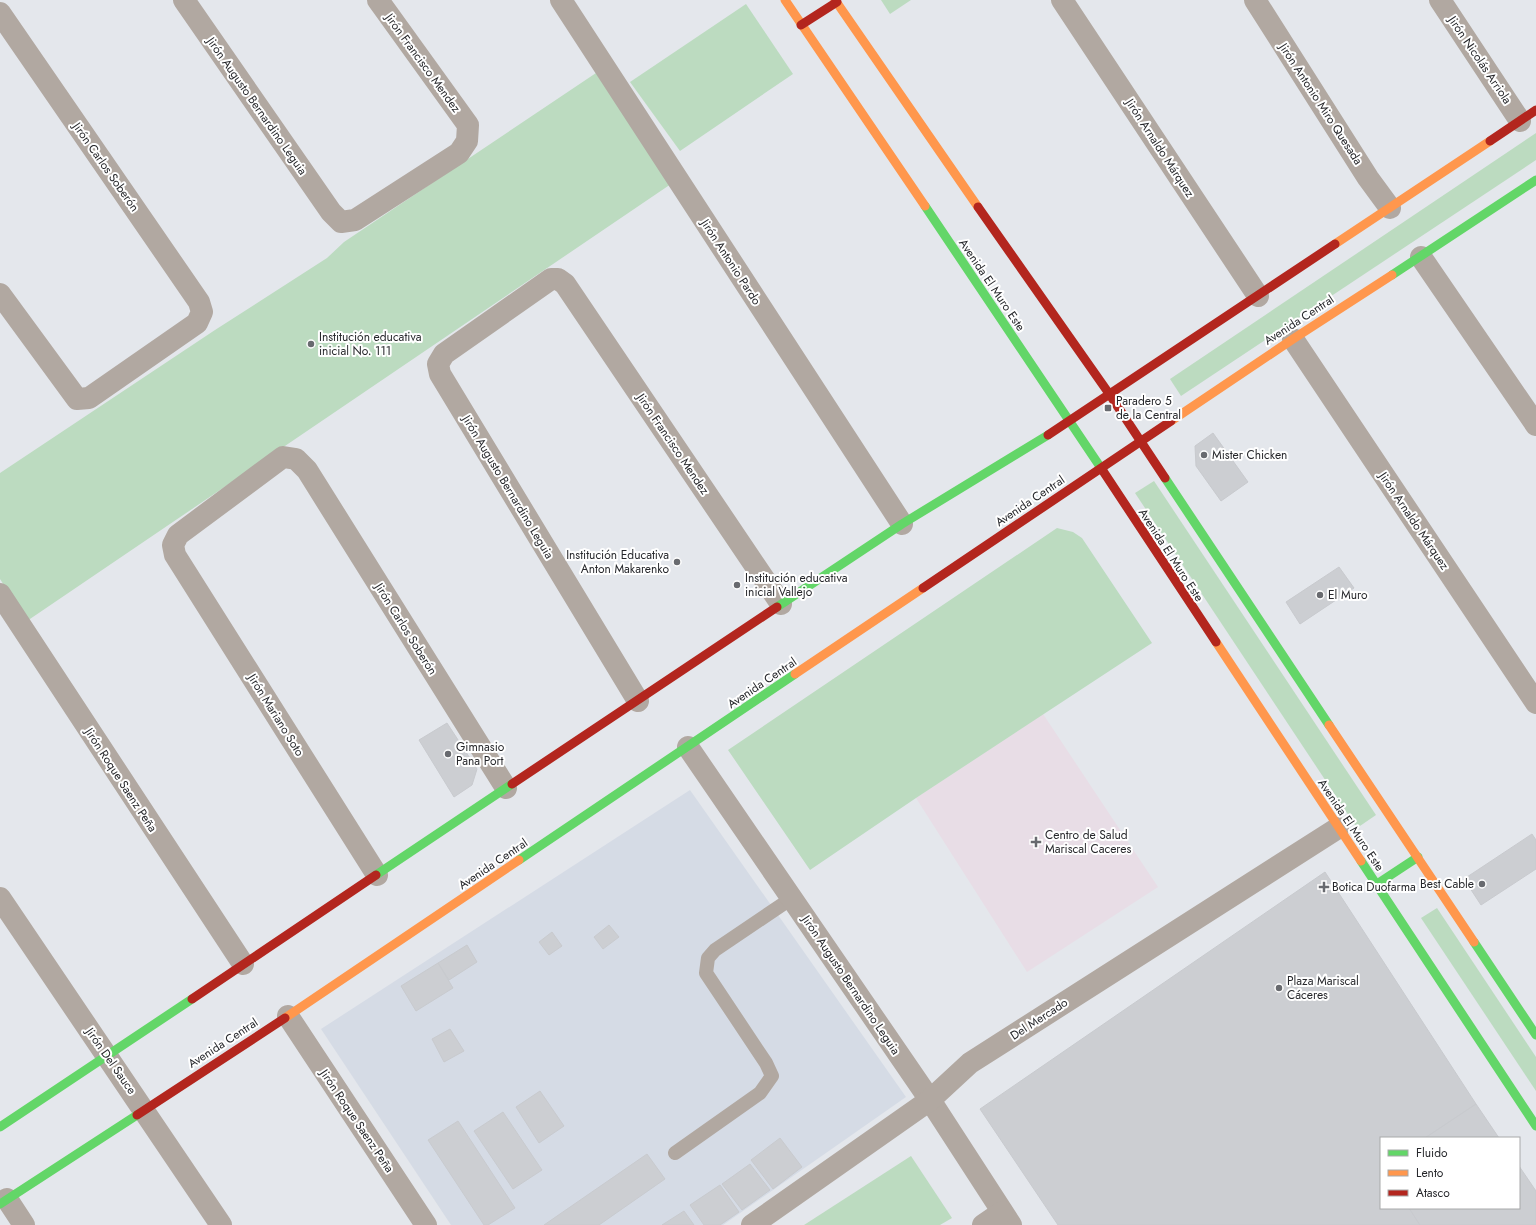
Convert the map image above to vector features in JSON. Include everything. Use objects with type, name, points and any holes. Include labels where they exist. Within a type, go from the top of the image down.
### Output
[{"type":"main road","name":"Avenida El Muro Este","points":[[785,0],[1070,421],[1099,468],[1338,828],[1377,884],[1536,1126]]},
{"type":"main road","points":[[801,25],[836,1],[1110,395],[1536,1035]]},
{"type":"main road","points":[[0,1127],[781,604],[902,524],[1110,395],[1528,116]]},
{"type":"main road","name":"Avenida Central","points":[[3,1202],[288,1016],[1292,338],[1422,257],[1536,180]]},
{"type":"main road","points":[[1377,884],[1418,857]]},
{"type":"street","name":"Jirón Augusto Bernardino Leguia","points":[[184,0],[331,212],[341,222],[355,220],[362,216],[459,153],[467,141],[468,125]]},
{"type":"street","name":"Jirón Francisco Mendez","points":[[378,0],[468,125]]},
{"type":"street","name":"Jirón Antonio Pardo","points":[[561,0],[902,524]]},
{"type":"street","name":"Jirón Arnaldo Márquez","points":[[1062,0],[1258,296]]},
{"type":"street","name":"Jirón Antonio Miro Quesada","points":[[1255,0],[1368,178],[1390,208]]},
{"type":"street","name":"Jirón Nicolás Arriola","points":[[1440,0],[1528,116]]},
{"type":"street","name":"Jirón Carlos Soberón","points":[[0,13],[199,302],[202,312],[197,323],[89,398],[77,399],[0,294]]},
{"type":"street","points":[[1422,257],[1536,425]]},
{"type":"street","name":"Jirón Francisco Mendez","points":[[440,374],[438,364],[444,354],[551,279],[558,279],[565,284],[781,604]]},
{"type":"street","name":"Jirón Arnaldo Márquez","points":[[1292,338],[1536,703]]},
{"type":"street","name":"Jirón Augusto Bernardino Leguia","points":[[440,374],[638,701]]},
{"type":"street","name":"Jirón Carlos Soberón","points":[[175,555],[172,545],[178,535],[283,457],[296,459],[307,470],[506,788]]},
{"type":"street","name":"Jirón Mariano Soto","points":[[175,555],[377,875]]},
{"type":"street","name":"Jirón Roque Saenz Peña","points":[[0,594],[243,964]]},
{"type":"street","name":"Jirón Augusto Bernardino Leguia","points":[[688,747],[930,1100],[1006,1219]]},
{"type":"street","name":"Del Mercado","points":[[752,1225],[930,1100],[970,1063],[1338,828]]},
{"type":"street","name":"Jirón Del Sauce","points":[[0,898],[221,1225]]},
{"type":"street","name":"Jirón Roque Saenz Peña","points":[[288,1016],[426,1225]]},
{"type":"street","points":[[3,1202],[24,1225]]},
{"type":"street","points":[[983,1225],[1006,1219]]},
{"type":"lane","points":[[675,1153],[760,1093],[772,1076],[766,1062],[706,973],[708,958],[715,950],[792,898]]},
{"type":"shaded area","name":"Centro de Salud Mariscal Caceres","points":[[1043,714],[1158,887],[1027,972],[916,798]]},
{"type":"shaded area","points":[[690,790],[906,1097],[723,1225],[451,1225],[321,1029]]},
{"type":"green space","points":[[881,0],[911,0],[890,14]]},
{"type":"green space","points":[[746,4],[793,74],[680,151],[630,82]]},
{"type":"green space","points":[[596,73],[671,184],[27,621],[0,579],[0,473],[215,330],[327,258],[344,242]]},
{"type":"green space","points":[[1536,133],[1536,160],[1181,396],[1170,379]]},
{"type":"green space","points":[[1154,481],[1376,815],[1357,828],[1135,493]]},
{"type":"green space","points":[[1057,528],[1073,532],[1082,538],[1152,643],[916,798],[810,870],[728,750]]},
{"type":"green space","points":[[1437,908],[1536,1057],[1536,1091],[1421,918]]},
{"type":"green space","points":[[911,1156],[952,1218],[940,1225],[804,1225]]},
{"type":"building","points":[[1213,433],[1248,482],[1221,501],[1196,466],[1195,446]]},
{"type":"building","name":"El Muro","points":[[1339,567],[1354,588],[1300,624],[1286,602]]},
{"type":"building","name":"Gimnasio Pana Port","points":[[447,723],[477,769],[472,785],[454,797],[419,740]]},
{"type":"building","points":[[1532,834],[1536,840],[1536,869],[1481,905],[1464,879]]},
{"type":"building","name":"Plaza Mariscal Cáceres","points":[[1325,872],[1476,1104],[1426,1137],[1380,1137],[1380,1209],[1410,1209],[1420,1225],[1058,1225],[980,1109]]},
{"type":"building","points":[[609,925],[619,937],[603,949],[594,937]]},
{"type":"building","points":[[552,932],[562,946],[549,955],[539,942]]},
{"type":"building","points":[[467,945],[477,962],[449,980],[438,963]]},
{"type":"building","points":[[438,963],[453,988],[416,1011],[401,986]]},
{"type":"building","points":[[450,1029],[464,1051],[444,1062],[432,1039]]},
{"type":"building","points":[[540,1091],[564,1126],[539,1143],[516,1107]]},
{"type":"building","points":[[1476,1104],[1498,1137],[1426,1137]]},
{"type":"building","points":[[503,1112],[542,1170],[513,1189],[474,1131]]},
{"type":"building","points":[[458,1121],[515,1208],[488,1225],[484,1225],[428,1140]]},
{"type":"building","points":[[780,1138],[802,1167],[773,1189],[751,1160]]},
{"type":"building","points":[[647,1154],[665,1179],[599,1225],[544,1225]]},
{"type":"building","points":[[750,1164],[770,1190],[742,1210],[722,1184]]},
{"type":"building","points":[[1520,1167],[1536,1191],[1536,1225],[1420,1225],[1410,1209],[1520,1209]]},
{"type":"building","points":[[720,1185],[739,1212],[720,1225],[704,1225],[690,1205]]},
{"type":"building","points":[[684,1211],[694,1225],[662,1225]]},
{"type":"traffic: fast","points":[[1392,275],[1536,180]]},
{"type":"traffic: fast","points":[[925,206],[1103,471]]},
{"type":"traffic: fast","points":[[777,607],[902,524],[1048,435]]},
{"type":"traffic: fast","points":[[1165,478],[1329,725]]},
{"type":"traffic: fast","points":[[519,860],[795,674]]},
{"type":"traffic: fast","points":[[376,875],[512,784]]},
{"type":"traffic: fast","points":[[1377,884],[1418,857]]},
{"type":"traffic: fast","points":[[1361,861],[1536,1126]]},
{"type":"traffic: fast","points":[[1474,942],[1536,1035]]},
{"type":"traffic: fast","points":[[0,1127],[192,999]]},
{"type":"traffic: fast","points":[[0,1204],[137,1115]]},
{"type":"traffic: slow","points":[[785,0],[925,206]]},
{"type":"traffic: slow","points":[[835,0],[978,207]]},
{"type":"traffic: slow","points":[[1335,244],[1490,141]]},
{"type":"traffic: slow","points":[[1171,421],[1392,275]]},
{"type":"traffic: slow","points":[[795,674],[923,588]]},
{"type":"traffic: slow","points":[[1216,642],[1361,861]]},
{"type":"traffic: slow","points":[[1329,725],[1474,942]]},
{"type":"traffic: slow","points":[[285,1018],[519,860]]},
{"type":"traffic: jam","points":[[801,25],[837,2]]},
{"type":"traffic: jam","points":[[1490,141],[1536,110]]},
{"type":"traffic: jam","points":[[978,207],[1110,395],[1165,478]]},
{"type":"traffic: jam","points":[[1048,435],[1335,244]]},
{"type":"traffic: jam","points":[[923,588],[1171,421]]},
{"type":"traffic: jam","points":[[1103,471],[1216,642]]},
{"type":"traffic: jam","points":[[512,784],[777,607]]},
{"type":"traffic: jam","points":[[192,999],[376,875]]},
{"type":"traffic: jam","points":[[137,1115],[285,1018]]},
{"type":"place","name":"Institución educativa inicial No. 111","points":[[311,344]]},
{"type":"place","name":"Paradero 5 de la Central","points":[[1108,408]]},
{"type":"place","name":"Mister Chicken","points":[[1204,455]]},
{"type":"place","name":"Institución Educativa Anton Makarenko","points":[[677,562]]},
{"type":"place","name":"Institución educativa inicial Vallejo","points":[[737,585]]},
{"type":"place","name":"El Muro","points":[[1320,595]]},
{"type":"place","name":"Gimnasio Pana Port","points":[[448,754]]},
{"type":"place","name":"Centro de Salud Mariscal Caceres","points":[[1036,842]]},
{"type":"place","name":"Best Cable","points":[[1482,884]]},
{"type":"place","name":"Botica Duofarma","points":[[1324,887]]},
{"type":"place","name":"Plaza Mariscal Cáceres","points":[[1279,988]]}]
